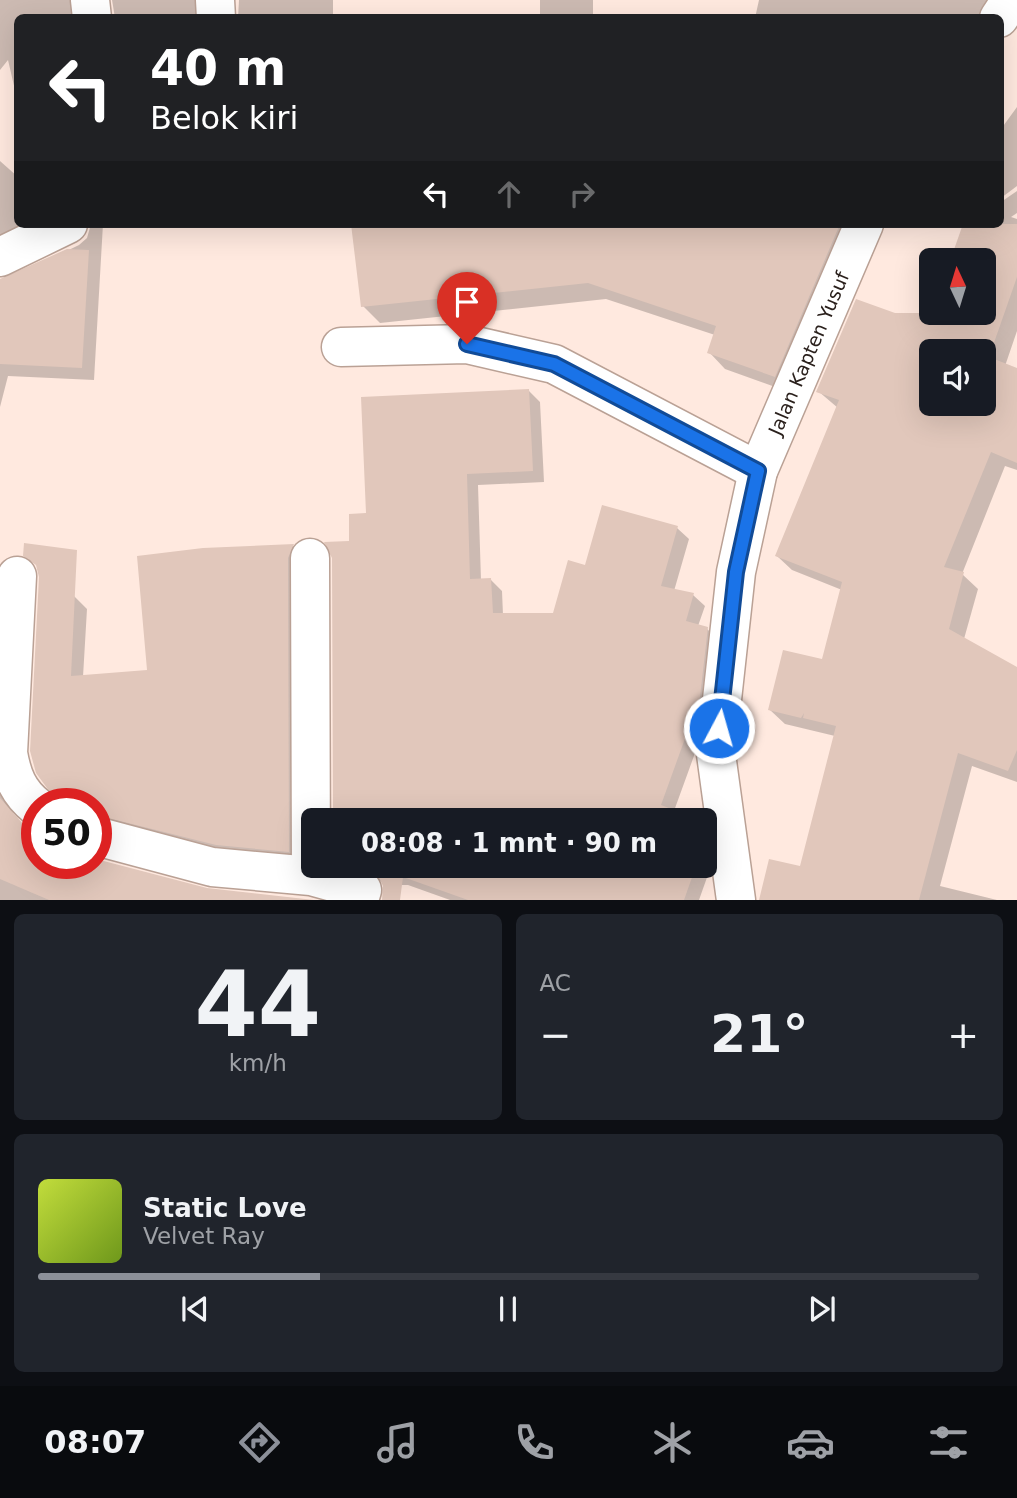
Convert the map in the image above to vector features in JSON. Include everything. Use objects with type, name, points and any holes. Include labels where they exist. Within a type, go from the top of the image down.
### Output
[{"type":"street","points":[[0,257],[60,228]]},
{"type":"street","name":"Jalan Kapten Yusuf","points":[[736,900],[716,754],[736,572],[758,471],[862,228]]},
{"type":"street","points":[[341,347],[467,344],[554,364],[758,471]]},
{"type":"street","points":[[310,558],[311,808]]},
{"type":"street","points":[[17,576],[8,753],[11,773],[21,792]]},
{"type":"street","points":[[112,840],[212,867],[301,875]]},
{"type":"street","points":[[318,878],[362,890],[359,900]]},
{"type":"building","points":[[1004,224],[1017,224],[1017,277],[995,339],[919,339],[919,416],[996,416],[996,360],[1017,368],[1017,463],[991,452],[944,567],[964,572],[949,629],[1017,667],[1017,750],[1008,771],[958,753],[919,900],[759,900],[769,859],[800,866],[836,726],[803,718],[804,713],[801,718],[768,710],[783,650],[822,659],[842,582],[775,556],[839,400],[816,392],[856,299],[895,313],[919,313],[919,326],[996,326],[996,248],[955,248],[962,228],[1004,228]]},
{"type":"building","points":[[351,228],[838,228],[775,377],[707,353],[716,326],[588,283],[361,307]]},
{"type":"building","points":[[67,249],[89,250],[82,368],[0,364],[0,279]]},
{"type":"building","points":[[529,389],[533,471],[467,474],[470,579],[491,578],[493,613],[553,613],[568,560],[585,565],[602,505],[678,526],[661,586],[694,593],[686,621],[708,627],[700,697],[661,805],[669,808],[333,808],[332,558],[324,542],[349,541],[349,514],[366,513],[361,397]]},
{"type":"building","points":[[24,543],[77,550],[71,676],[147,670],[137,556],[203,548],[294,544],[288,558],[289,852],[216,845],[112,819],[112,788],[47,788],[36,773],[30,751],[39,577],[36,565],[23,556]]},
{"type":"building","points":[[0,798],[21,822],[21,879],[112,879],[112,863],[207,888],[314,900],[49,900],[0,879]]},
{"type":"building","points":[[379,878],[403,878],[400,900],[382,900],[383,886]]},
{"type":"building","points":[[406,878],[692,878],[684,900],[468,900]]},
{"type":"route","points":[[467,344],[554,364],[758,471],[736,572],[719,728]]}]
